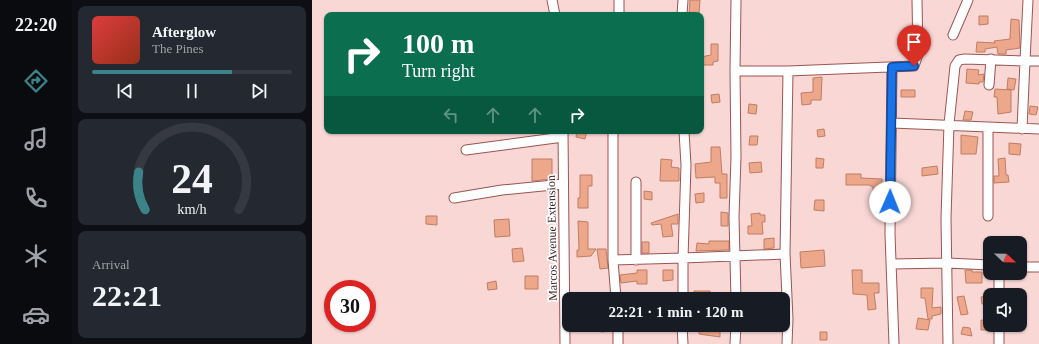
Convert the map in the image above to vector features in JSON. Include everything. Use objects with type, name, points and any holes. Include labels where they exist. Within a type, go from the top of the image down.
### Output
[{"type":"street","points":[[552,0],[554,12]]},
{"type":"street","points":[[619,0],[619,12]]},
{"type":"street","points":[[682,12],[683,0]]},
{"type":"street","points":[[736,0],[736,292]]},
{"type":"street","points":[[735,71],[788,71],[907,67],[916,63],[918,54],[917,0]]},
{"type":"street","points":[[953,36],[968,0]]},
{"type":"street","points":[[1022,128],[1028,0]]},
{"type":"street","points":[[948,344],[946,218],[949,124],[956,62],[965,58],[1039,61]]},
{"type":"street","points":[[989,85],[991,60]]},
{"type":"street","points":[[892,67],[890,234],[894,344]]},
{"type":"street","points":[[787,344],[788,319],[785,254],[788,71]]},
{"type":"street","points":[[892,123],[949,124],[1039,129]]},
{"type":"street","points":[[988,127],[988,216]]},
{"type":"street","points":[[466,150],[563,134]]},
{"type":"street","name":"Marcos Avenue Extension","points":[[563,134],[565,344]]},
{"type":"street","points":[[613,134],[613,260],[615,292]]},
{"type":"street","points":[[683,292],[686,165],[684,134]]},
{"type":"street","points":[[636,182],[636,260]]},
{"type":"street","points":[[454,198],[502,190],[563,184]]},
{"type":"street","points":[[613,260],[785,254]]},
{"type":"street","points":[[892,264],[947,262],[983,265]]},
{"type":"street","points":[[1027,267],[1039,267]]},
{"type":"street","points":[[618,332],[618,344]]},
{"type":"street","points":[[682,332],[683,344]]},
{"type":"street","points":[[736,332],[736,344]]},
{"type":"street","points":[[999,332],[999,344]]},
{"type":"building","points":[[690,0],[700,0],[699,12],[689,12]]},
{"type":"building","points":[[979,16],[988,16],[988,24],[979,25]]},
{"type":"building","points":[[1011,19],[1019,20],[1020,48],[1006,50],[1006,54],[998,54],[997,47],[985,49],[985,52],[976,52],[977,42],[995,43],[994,41],[1010,39]]},
{"type":"building","points":[[711,44],[718,44],[718,61],[713,62],[713,65],[704,65],[704,56],[711,55]]},
{"type":"building","points":[[967,69],[979,70],[978,75],[984,74],[983,82],[979,82],[979,84],[966,83]]},
{"type":"building","points":[[822,77],[821,100],[811,100],[811,104],[802,105],[801,93],[813,92],[813,78]]},
{"type":"building","points":[[1008,78],[1016,79],[1014,90],[1007,89]]},
{"type":"building","points":[[995,89],[1011,90],[1011,112],[998,114],[997,97],[994,97]]},
{"type":"building","points":[[901,90],[915,90],[915,97],[901,97]]},
{"type":"building","points":[[719,94],[720,102],[712,103],[711,95]]},
{"type":"building","points":[[749,104],[757,105],[756,114],[748,113]]},
{"type":"building","points":[[1030,106],[1038,107],[1036,115],[1029,114]]},
{"type":"building","points":[[965,111],[973,112],[971,120],[963,120]]},
{"type":"building","points":[[824,129],[825,136],[818,137],[817,130]]},
{"type":"building","points":[[576,134],[586,134],[585,139],[576,137]]},
{"type":"building","points":[[961,135],[978,137],[976,154],[961,154]]},
{"type":"building","points":[[750,136],[758,136],[757,145],[749,145]]},
{"type":"building","points":[[1009,143],[1021,144],[1020,155],[1009,154]]},
{"type":"building","points":[[711,147],[720,147],[722,174],[727,174],[727,198],[720,198],[720,183],[715,183],[715,177],[696,178],[695,164],[711,162]]},
{"type":"building","points":[[816,158],[824,159],[823,168],[816,168]]},
{"type":"building","points":[[1005,158],[1006,175],[1008,175],[1009,182],[994,183],[994,176],[999,176],[998,159]]},
{"type":"building","points":[[532,159],[552,159],[552,179],[532,181]]},
{"type":"building","points":[[661,159],[672,160],[671,167],[679,168],[679,181],[660,181]]},
{"type":"building","points":[[761,162],[762,172],[750,173],[749,163]]},
{"type":"building","points":[[937,166],[938,174],[922,176],[922,168]]},
{"type":"building","points":[[846,174],[861,174],[861,178],[882,179],[882,192],[873,191],[873,187],[869,185],[846,185]]},
{"type":"building","points":[[580,175],[592,175],[592,186],[588,186],[588,208],[578,208],[578,198],[580,198]]},
{"type":"building","points":[[644,191],[652,192],[652,200],[644,199]]},
{"type":"building","points":[[704,193],[704,202],[696,203],[695,194]]},
{"type":"building","points":[[815,200],[824,200],[824,211],[814,210]]},
{"type":"building","points":[[721,212],[728,213],[728,226],[721,226]]},
{"type":"building","points":[[760,213],[760,215],[765,215],[765,222],[762,222],[763,234],[748,234],[748,226],[752,226],[751,214]]},
{"type":"building","points":[[678,214],[678,224],[671,224],[673,236],[663,237],[661,224],[652,225],[651,223]]},
{"type":"building","points":[[426,216],[437,216],[437,225],[426,224]]},
{"type":"building","points":[[509,219],[510,236],[495,237],[494,220]]},
{"type":"building","points":[[578,221],[588,222],[588,249],[596,249],[591,256],[577,257],[577,250],[579,250]]},
{"type":"building","points":[[774,238],[774,248],[764,249],[764,239]]},
{"type":"building","points":[[709,241],[729,241],[729,250],[696,251],[697,243],[709,244]]},
{"type":"building","points":[[642,242],[649,242],[649,253],[642,253]]},
{"type":"building","points":[[522,248],[524,261],[513,262],[512,249]]},
{"type":"building","points":[[597,249],[606,249],[608,268],[600,269]]},
{"type":"building","points":[[824,250],[825,266],[801,268],[800,252]]},
{"type":"building","points":[[637,270],[647,270],[647,284],[637,284],[637,281],[621,283],[620,275],[637,273]]},
{"type":"building","points":[[663,270],[673,270],[673,280],[663,281]]},
{"type":"building","points":[[852,270],[862,270],[862,283],[879,283],[879,293],[874,293],[876,309],[868,310],[867,295],[853,294]]},
{"type":"building","points":[[965,270],[982,272],[982,283],[966,283]]},
{"type":"building","points":[[525,276],[538,276],[538,289],[525,289]]},
{"type":"building","points":[[496,281],[497,289],[488,290],[487,283]]},
{"type":"building","points":[[921,288],[933,288],[932,308],[941,307],[941,314],[932,316],[932,319],[928,319],[925,298],[921,298]]},
{"type":"building","points":[[710,291],[710,292],[694,292]]},
{"type":"building","points":[[964,296],[968,314],[961,315],[957,297]]},
{"type":"building","points":[[981,297],[983,297],[983,304],[982,304]]},
{"type":"building","points":[[918,318],[930,320],[928,330],[916,329]]},
{"type":"building","points":[[981,320],[983,320],[983,330],[981,330]]},
{"type":"building","points":[[963,327],[970,328],[972,336],[961,334]]},
{"type":"building","points":[[699,332],[720,332],[720,337],[699,334]]},
{"type":"building","points":[[820,332],[827,332],[827,340],[820,340]]},
{"type":"route","points":[[890,202],[892,67],[914,66]]}]
